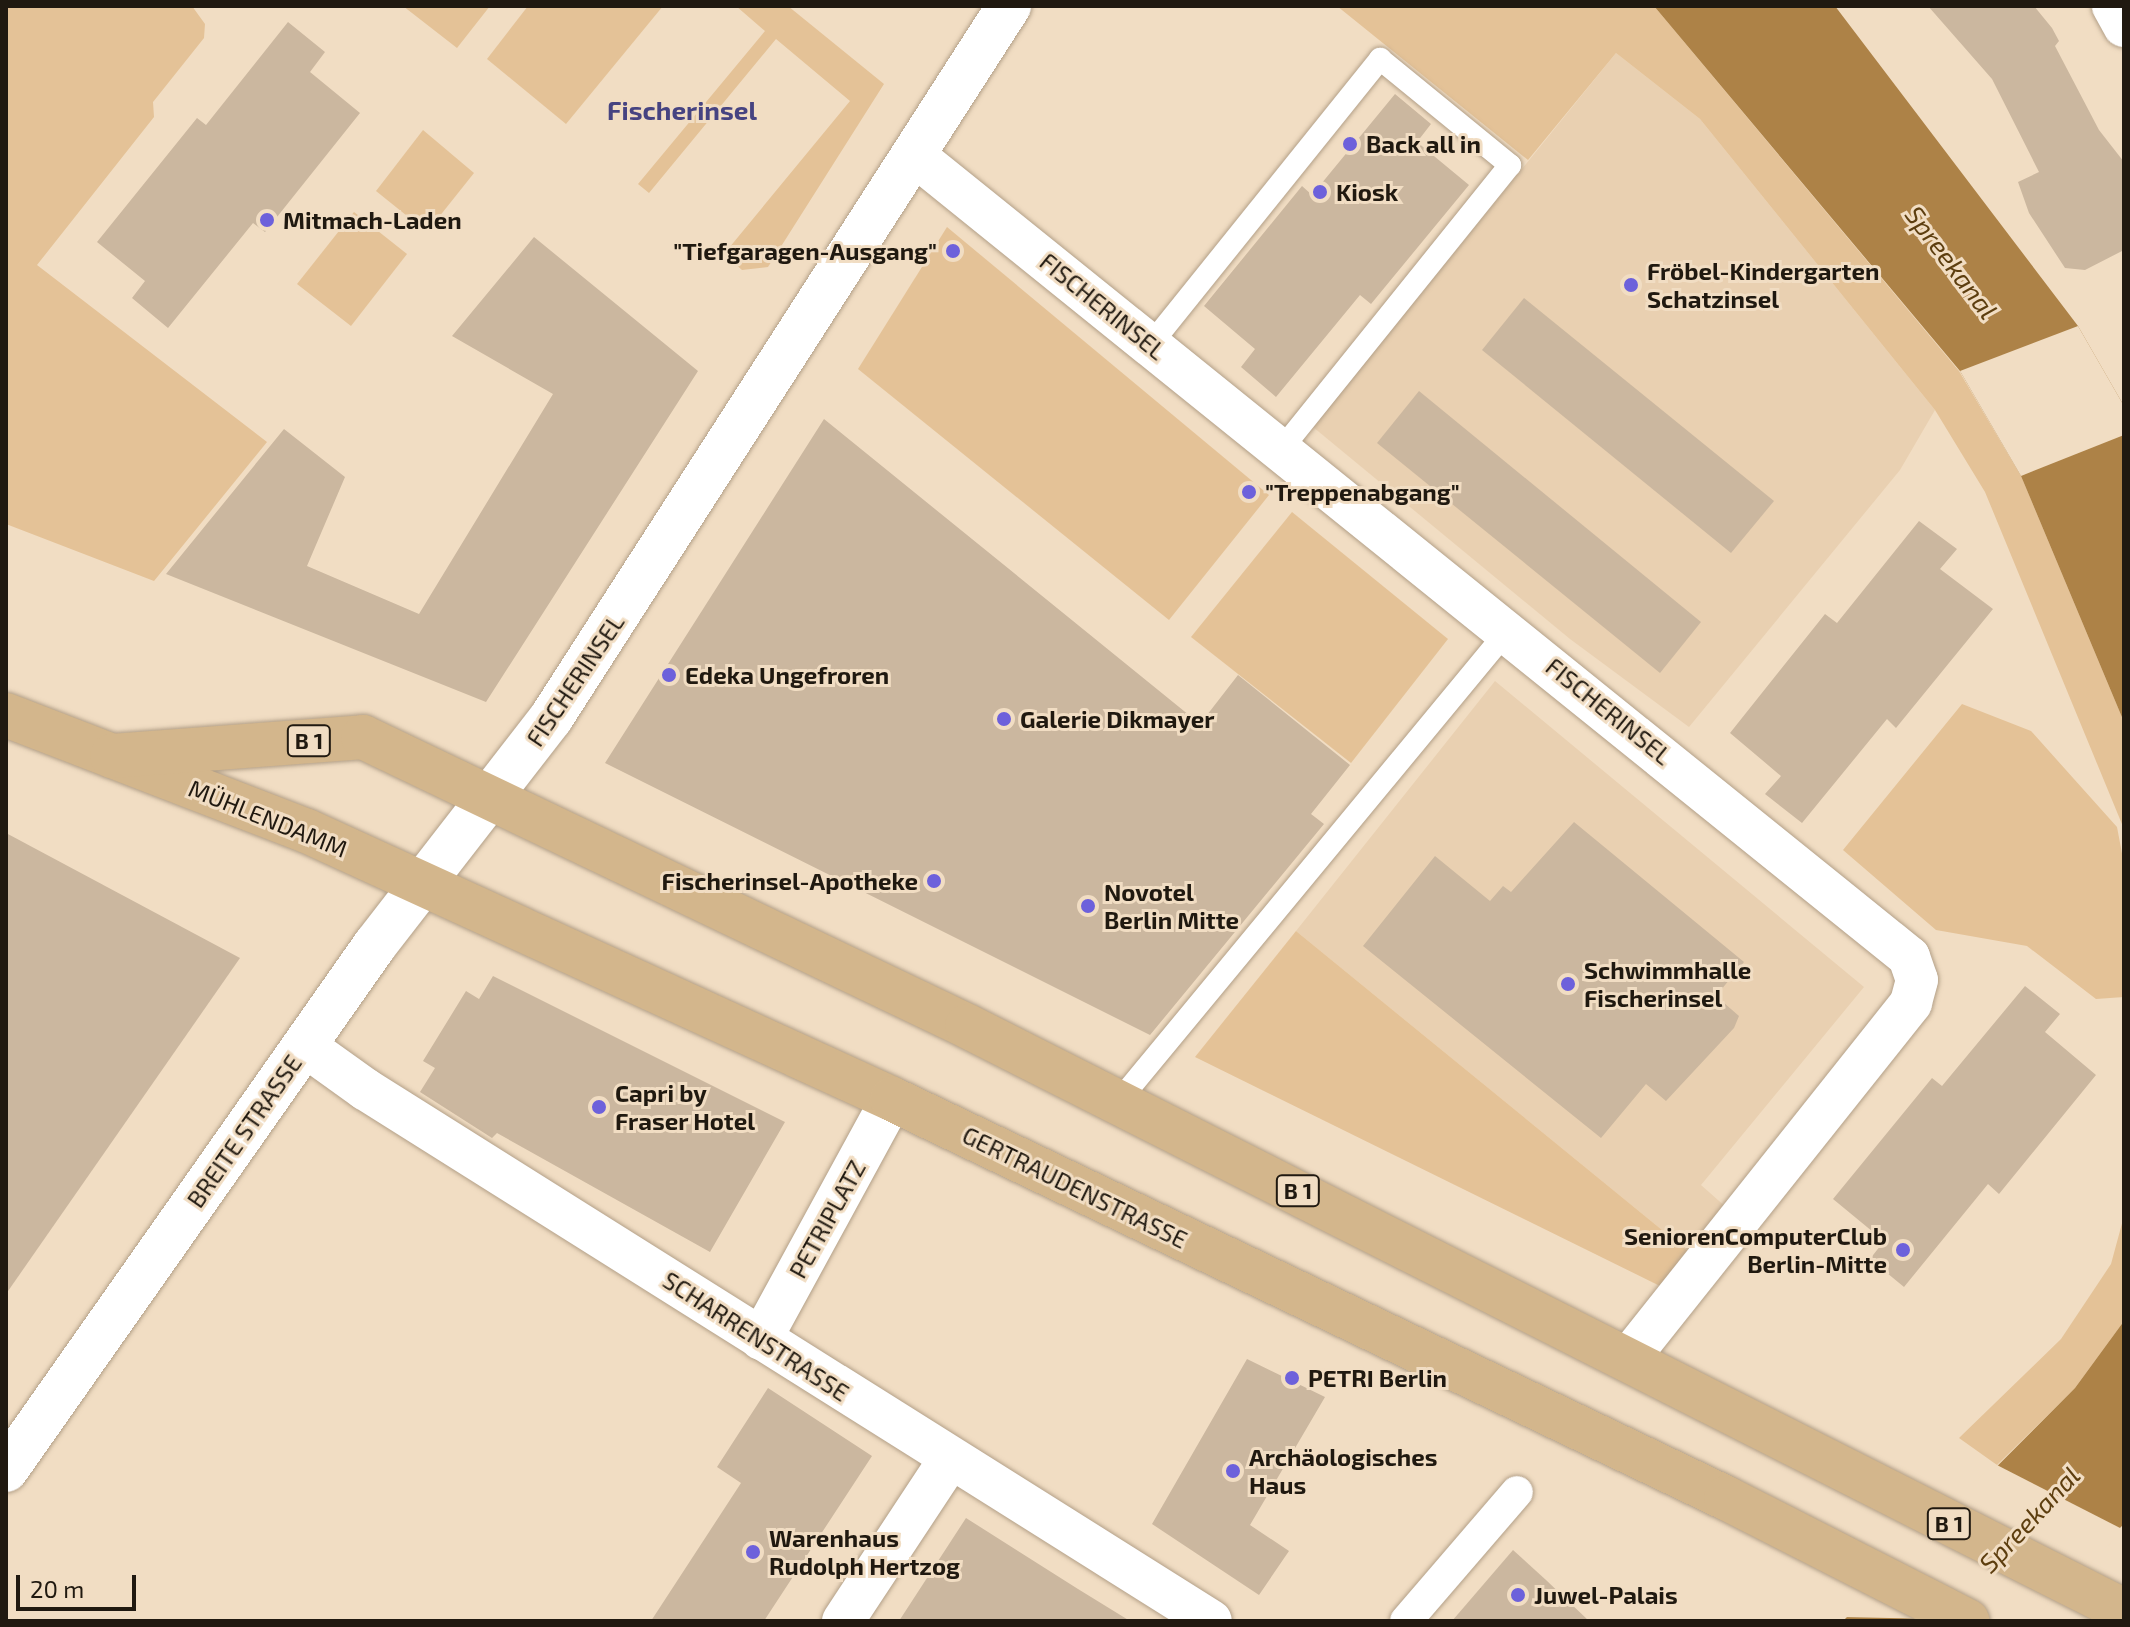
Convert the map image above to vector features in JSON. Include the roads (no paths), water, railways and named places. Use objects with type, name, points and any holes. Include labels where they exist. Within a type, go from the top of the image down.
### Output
[{"type":"main road","name":"MÜHLENDAMM","points":[[6,715],[307,831],[421,885]]},
{"type":"main road","name":"MÜHLENDAMM","points":[[112,756],[363,737],[492,800]]},
{"type":"main road","name":"B 1","points":[[492,800],[1118,1102],[1629,1357],[2124,1611]]},
{"type":"main road","name":"GERTRAUDENSTRASSE","points":[[421,885],[892,1099],[1726,1498],[1967,1621]]},
{"type":"street","name":"FISCHERINSEL","points":[[492,800],[598,647],[1009,6]]},
{"type":"street","points":[[2113,6],[2124,26]]},
{"type":"street","name":"FISCHERINSEL","points":[[914,155],[1894,940],[1909,957],[1917,980],[1911,1003],[1629,1357]]},
{"type":"street","name":"BREITE STRASSE","points":[[6,1470],[421,885],[492,800]]},
{"type":"street","name":"SCHARRENSTRASSE","points":[[305,1046],[949,1460],[1211,1621]]},
{"type":"street","name":"PETRIPLATZ","points":[[761,1339],[892,1099]]},
{"type":"street","points":[[843,1621],[949,1460]]},
{"type":"street","points":[[1406,1621],[1517,1492]]},
{"type":"lane","points":[[1151,344],[1380,59],[1510,165],[1282,449]]},
{"type":"lane","points":[[1118,1102],[1508,630]]},
{"type":"water","name":"Spreekanal","points":[[1654,6],[1835,6],[2078,326],[2124,406],[2124,722],[2021,476],[1960,371]]},
{"type":"water","name":"Spreekanal","points":[[2124,1321],[2124,1524],[2025,1621],[1843,1621],[2075,1388]]},
{"type":"place","name":"Back all in","points":[[1350,144]]},
{"type":"place","name":"Kiosk","points":[[1320,192]]},
{"type":"place","name":"Mitmach-Laden","points":[[267,220]]},
{"type":"place","name":"\"Tiefgaragen-Ausgang\"","points":[[953,251]]},
{"type":"place","name":"Fröbel-Kindergarten Schatzinsel","points":[[1631,285]]},
{"type":"place","name":"\"Treppenabgang\"","points":[[1249,492]]},
{"type":"place","name":"Edeka Ungefroren","points":[[669,675]]},
{"type":"place","name":"Galerie Dikmayer","points":[[1004,719]]},
{"type":"place","name":"Fischerinsel-Apotheke","points":[[934,881]]},
{"type":"place","name":"Novotel Berlin Mitte","points":[[1088,906]]},
{"type":"place","name":"Schwimmhalle Fischerinsel","points":[[1568,984]]},
{"type":"place","name":"Capri by Fraser Hotel","points":[[599,1107]]},
{"type":"place","name":"SeniorenComputerClub Berlin-Mitte","points":[[1903,1250]]},
{"type":"place","name":"PETRI Berlin","points":[[1292,1378]]},
{"type":"place","name":"Archäologisches Haus","points":[[1233,1471]]},
{"type":"place","name":"Warenhaus Rudolph Hertzog","points":[[753,1552]]},
{"type":"place","name":"Juwel-Palais","points":[[1518,1595]]},
{"type":"district","name":"Fischerinsel","points":[[682,110]]}]
